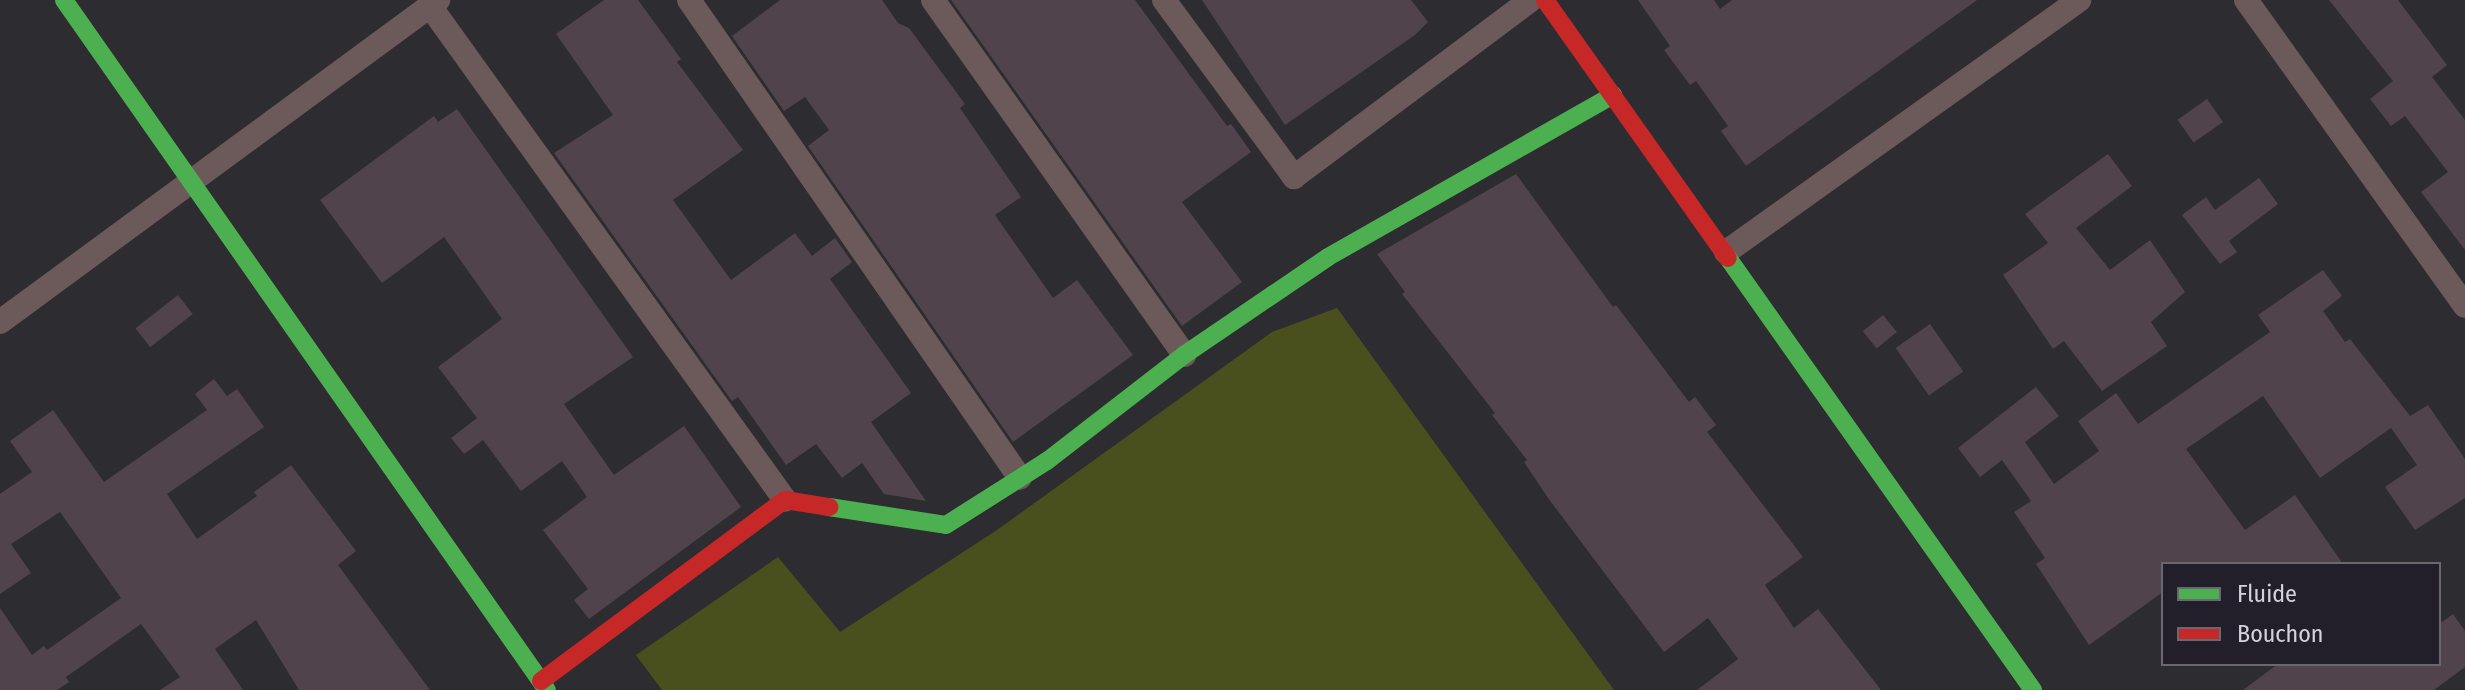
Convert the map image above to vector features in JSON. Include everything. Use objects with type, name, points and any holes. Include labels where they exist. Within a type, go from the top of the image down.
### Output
[{"type":"street","points":[[64,0],[544,686],[785,500]]},
{"type":"street","points":[[689,0],[1020,478]]},
{"type":"street","points":[[933,0],[1184,355]]},
{"type":"street","points":[[1164,0],[1294,177],[1531,0]]},
{"type":"street","points":[[1545,0],[2033,690]]},
{"type":"street","points":[[1726,252],[2079,0]]},
{"type":"street","points":[[2246,0],[2465,306]]},
{"type":"street","points":[[0,322],[434,3],[785,500],[946,525],[1047,461],[1184,355],[1328,257],[1613,95]]},
{"type":"green space","points":[[1337,308],[1614,690],[662,690],[636,655],[778,557],[840,632],[997,530],[1272,332]]},
{"type":"building","points":[[604,0],[638,0],[681,59],[677,62],[743,150],[673,200],[731,280],[795,233],[812,256],[835,238],[852,262],[830,279],[911,393],[871,422],[926,501],[884,494],[862,463],[842,478],[816,444],[786,465],[738,397],[732,401],[554,153],[613,115],[556,34]]},
{"type":"building","points":[[780,0],[882,0],[898,23],[909,28],[965,104],[960,108],[1021,197],[995,215],[1053,298],[1077,280],[1133,355],[1013,442],[808,146],[829,130],[805,97],[784,111],[732,36]]},
{"type":"building","points":[[951,0],[1135,0],[1227,126],[1231,124],[1251,152],[1182,202],[1242,282],[1182,326]]},
{"type":"building","points":[[1202,0],[1411,0],[1428,22],[1415,35],[1285,125]]},
{"type":"building","points":[[1638,0],[1714,0],[1720,9],[1732,0],[1977,0],[1746,166],[1721,131],[1728,126],[1696,81],[1690,85],[1664,50],[1670,46]]},
{"type":"building","points":[[2329,0],[2398,0],[2447,65],[2432,77],[2465,120],[2465,250],[2421,192],[2448,172],[2405,116],[2391,126],[2370,99],[2393,81]]},
{"type":"building","points":[[2207,99],[2223,122],[2194,143],[2178,120]]},
{"type":"building","points":[[457,109],[633,357],[564,404],[614,475],[684,426],[741,507],[589,619],[574,600],[588,589],[543,530],[587,497],[562,461],[521,491],[483,440],[464,454],[451,438],[477,418],[438,367],[502,319],[444,237],[382,283],[320,200],[434,116],[438,122]]},
{"type":"building","points":[[2108,154],[2132,186],[2076,228],[2110,270],[2150,240],[2185,292],[2151,322],[2167,346],[2102,391],[2064,341],[2053,349],[2003,275],[2048,243],[2025,214]]},
{"type":"building","points":[[1516,174],[1613,307],[1616,305],[1689,402],[1695,397],[1716,425],[1707,432],[1803,557],[1765,585],[1794,628],[1818,609],[1881,690],[1697,690],[1738,659],[1708,618],[1664,652],[1548,498],[1524,462],[1527,460],[1492,415],[1495,413],[1402,294],[1405,292],[1377,254]]},
{"type":"building","points":[[2259,178],[2278,204],[2229,241],[2237,252],[2220,264],[2182,215],[2206,197],[2215,210]]},
{"type":"building","points":[[2323,270],[2342,296],[2323,311],[2345,342],[2350,339],[2410,416],[2428,405],[2465,459],[2465,498],[2415,530],[2385,487],[2417,465],[2391,428],[2320,478],[2263,396],[2186,449],[2245,530],[2295,495],[2342,562],[2161,562],[2161,593],[2089,645],[2036,564],[2045,558],[2014,512],[2031,501],[2002,460],[1980,477],[1958,448],[2036,387],[2059,416],[2025,442],[2054,484],[2099,451],[2078,421],[2116,393],[2138,424],[2270,332],[2258,315]]},
{"type":"building","points":[[178,295],[193,314],[150,347],[135,328]]},
{"type":"building","points":[[1883,315],[1897,332],[1877,348],[1863,331]]},
{"type":"building","points":[[1930,324],[1963,372],[1929,396],[1896,348]]},
{"type":"building","points":[[214,379],[227,396],[237,389],[264,427],[167,494],[197,539],[257,496],[254,492],[291,465],[356,551],[338,565],[430,690],[299,690],[256,620],[215,649],[243,690],[160,690],[180,677],[141,624],[66,677],[69,682],[57,690],[0,690],[0,608],[32,655],[44,646],[47,650],[121,598],[60,512],[11,544],[31,573],[0,594],[0,494],[32,472],[10,441],[53,410],[104,482],[207,410],[195,394]]},
{"type":"building","points":[[2453,614],[2465,631],[2465,667],[2434,690],[2243,690],[2275,666],[2441,666],[2441,623]]},
{"type":"traffic: fast","points":[[64,0],[547,690]]},
{"type":"traffic: fast","points":[[829,507],[946,525],[1047,461],[1184,355],[1328,257],[1613,95]]},
{"type":"traffic: fast","points":[[1728,258],[2033,690]]},
{"type":"traffic: jam","points":[[1545,0],[1728,258]]},
{"type":"traffic: jam","points":[[541,681],[785,500],[829,507]]}]
